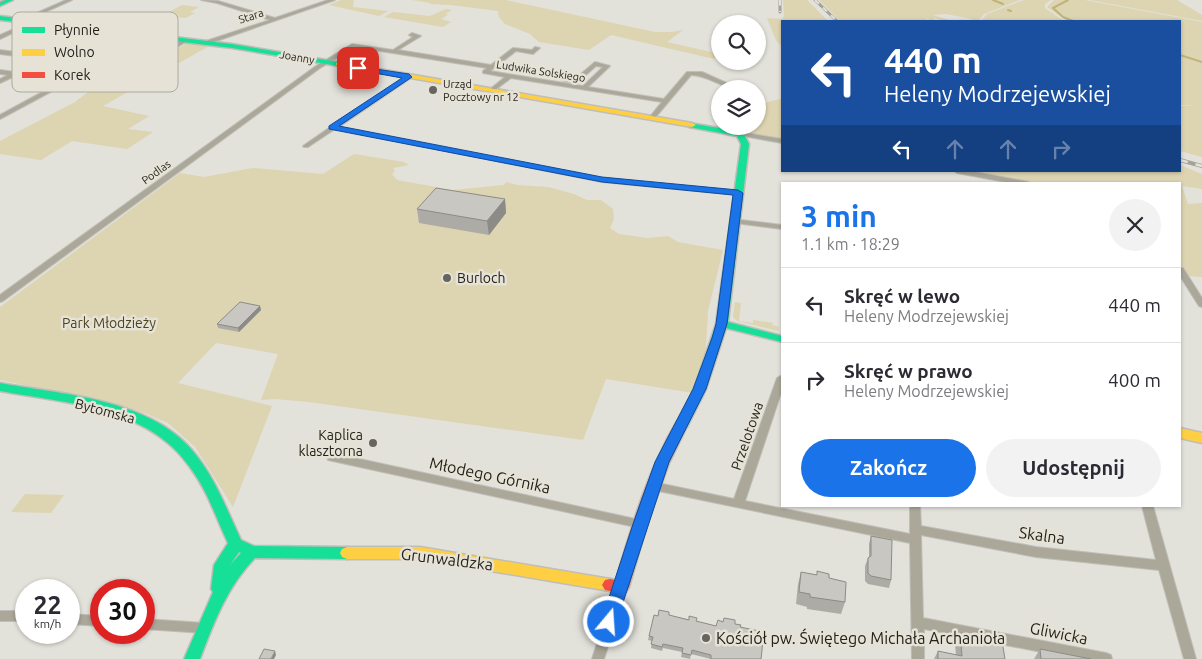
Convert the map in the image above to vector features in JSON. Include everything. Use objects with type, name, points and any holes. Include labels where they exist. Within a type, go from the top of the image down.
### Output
[{"type":"street","points":[[0,4],[10,0]]},
{"type":"street","points":[[46,12],[70,0]]},
{"type":"street","points":[[202,0],[218,2],[274,19]]},
{"type":"street","name":"Stara","points":[[205,43],[333,0]]},
{"type":"street","points":[[0,36],[12,30]]},
{"type":"street","points":[[394,51],[418,36],[412,35]]},
{"type":"street","name":"Joanny","points":[[178,39],[326,62],[652,118],[711,126]]},
{"type":"street","points":[[178,44],[186,40]]},
{"type":"street","name":"Ludwika Solskiego","points":[[326,62],[354,45],[492,67]]},
{"type":"street","points":[[492,67],[515,49],[533,52],[538,48]]},
{"type":"street","name":"Podlas","points":[[0,300],[326,62]]},
{"type":"street","points":[[555,78],[576,81],[595,64],[606,66],[584,88]]},
{"type":"street","name":"Ludwika Solskiego","points":[[492,67],[485,72],[664,101]]},
{"type":"street","points":[[652,118],[686,74],[700,73],[716,80]]},
{"type":"street","points":[[0,81],[12,75]]},
{"type":"street","points":[[491,91],[510,76]]},
{"type":"street","points":[[306,146],[409,77]]},
{"type":"street","points":[[0,117],[47,92]]},
{"type":"street","points":[[332,127],[602,180],[738,193]]},
{"type":"street","points":[[598,659],[653,486],[662,462],[700,389],[722,324],[745,144],[744,135]]},
{"type":"street","points":[[761,135],[781,141]]},
{"type":"street","points":[[962,172],[1018,182]]},
{"type":"street","points":[[735,221],[781,227]]},
{"type":"street","points":[[1181,272],[1202,304]]},
{"type":"street","points":[[722,324],[781,339]]},
{"type":"street","name":"Przelotowa","points":[[738,504],[781,381]]},
{"type":"street","name":"Bytomska","points":[[0,387],[108,410],[139,419],[163,432],[190,457],[208,484],[243,548]]},
{"type":"street","points":[[1181,433],[1202,438]]},
{"type":"street","name":"Młodego Górnika","points":[[332,457],[640,524]]},
{"type":"street","points":[[653,486],[738,504],[916,535]]},
{"type":"street","points":[[915,507],[918,659]]},
{"type":"street","points":[[1147,507],[1190,659]]},
{"type":"street","name":"Skalna","points":[[916,535],[1036,552],[1164,566]]},
{"type":"street","points":[[219,589],[218,581],[222,565],[243,548]]},
{"type":"street","points":[[192,659],[219,589],[240,562],[243,548]]},
{"type":"street","name":"Grunwaldzka","points":[[243,548],[420,553],[621,587]]},
{"type":"street","name":"Gliwicka","points":[[917,622],[1106,659]]},
{"type":"street","points":[[155,625],[204,628]]},
{"type":"green space","points":[[341,0],[354,0],[353,7],[388,11],[379,16],[329,5]]},
{"type":"green space","points":[[412,0],[506,0],[655,32],[683,30],[667,42],[711,52],[711,58],[611,35],[589,50],[539,42],[530,34],[505,24],[499,17],[498,11],[429,4],[431,3]]},
{"type":"green space","points":[[783,0],[807,0],[827,20],[781,20],[781,46],[776,40],[767,18],[782,19],[784,16]]},
{"type":"green space","points":[[819,0],[1020,0],[984,14],[979,20],[946,14],[933,15],[949,20],[934,18],[934,20],[929,20],[926,17],[927,20],[839,20]]},
{"type":"green space","points":[[1024,0],[1051,0],[1045,4],[1045,8],[1063,20],[982,20],[987,14]]},
{"type":"green space","points":[[1054,0],[1085,0],[1202,22],[1202,61],[1181,54],[1181,20],[1066,20],[1047,7]]},
{"type":"green space","points":[[1090,0],[1177,0],[1202,15],[1202,21]]},
{"type":"green space","points":[[182,5],[199,7],[190,12],[195,13],[186,18],[178,17],[178,12],[169,12]]},
{"type":"green space","points":[[446,9],[452,10],[441,19],[451,22],[443,27],[384,17],[393,12],[430,16]]},
{"type":"green space","points":[[187,43],[209,46],[178,64],[178,48]]},
{"type":"green space","points":[[1181,56],[1202,63],[1202,157],[1181,151],[1181,106],[1196,106],[1181,105]]},
{"type":"green space","points":[[88,92],[128,92],[103,106],[149,116],[128,129],[153,132],[127,149],[72,141],[41,160],[0,154],[0,141],[75,102]]},
{"type":"green space","points":[[781,99],[781,139],[756,135],[766,135],[766,103]]},
{"type":"green space","name":"Park Młodzieży","points":[[354,154],[404,162],[409,165],[393,168],[395,171],[392,174],[397,180],[452,190],[504,185],[506,182],[517,185],[548,187],[574,194],[587,200],[601,200],[613,209],[614,219],[610,228],[619,234],[647,238],[668,236],[678,242],[723,250],[708,311],[705,361],[693,393],[606,379],[583,440],[309,402],[275,399],[261,400],[278,354],[216,343],[178,383],[272,406],[233,507],[195,447],[168,423],[142,412],[114,404],[0,380],[0,307],[180,173],[204,177],[253,168],[323,174]]},
{"type":"green space","points":[[1181,165],[1202,174],[1202,189],[1182,186],[1188,204],[1202,203],[1202,277],[1187,276],[1181,266],[1181,182],[1026,181],[976,172],[1181,172]]},
{"type":"green space","points":[[735,302],[741,303],[739,321],[753,323],[753,320],[773,323],[772,325],[779,327],[778,331],[737,321],[733,317]]},
{"type":"green space","points":[[25,494],[64,495],[51,513],[11,512]]},
{"type":"building","points":[[436,188],[505,199],[487,221],[417,209]]},
{"type":"building","points":[[240,302],[260,306],[238,328],[217,324]]},
{"type":"building","points":[[871,536],[892,540],[891,580],[871,576],[868,573],[868,558],[871,556]]},
{"type":"building","points":[[817,571],[829,574],[829,578],[846,582],[845,602],[810,597],[810,594],[799,592],[801,572],[817,575]]},
{"type":"building","name":"Kościół pw. Świętego Michała Archanioła","points":[[659,610],[669,612],[669,615],[689,620],[689,616],[697,618],[696,621],[716,626],[718,620],[723,622],[724,618],[735,620],[735,624],[741,625],[740,627],[764,632],[761,659],[711,659],[711,655],[692,650],[691,655],[682,653],[683,648],[663,644],[662,647],[651,644],[653,637],[649,636],[654,615],[658,616]]},
{"type":"building","points":[[960,633],[1002,641],[1005,659],[938,659],[938,651],[962,656]]},
{"type":"building","points":[[264,649],[275,651],[271,659],[259,659]]},
{"type":"building","points":[[1040,649],[1091,659],[1041,659]]},
{"type":"waterway","points":[[993,0],[1003,4]]},
{"type":"waterway","points":[[1068,0],[1053,8],[1063,17],[1070,20]]},
{"type":"waterway","points":[[1181,55],[1202,62]]},
{"type":"tram line","points":[[0,3],[6,0]]},
{"type":"railway","points":[[780,0],[780,12]]},
{"type":"railway","points":[[815,0],[836,20]]},
{"type":"railway","points":[[1181,160],[1202,166]]},
{"type":"traffic: fast","points":[[0,4],[10,0]]},
{"type":"traffic: fast","points":[[0,18],[12,19]]},
{"type":"traffic: fast","points":[[178,39],[232,46],[338,64]]},
{"type":"traffic: fast","points":[[682,424],[700,389],[722,324],[745,144],[740,134],[692,125]]},
{"type":"traffic: fast","points":[[722,324],[781,339]]},
{"type":"traffic: fast","points":[[0,387],[109,408],[150,424],[168,435],[187,453],[204,476],[220,504],[236,544],[252,552],[347,553]]},
{"type":"traffic: fast","points":[[219,589],[222,565],[236,544]]},
{"type":"traffic: fast","points":[[192,659],[222,588],[252,552]]},
{"type":"traffic: slow","points":[[338,64],[692,125]]},
{"type":"traffic: slow","points":[[1181,433],[1202,438]]},
{"type":"traffic: slow","points":[[347,553],[420,553],[610,585]]},
{"type":"traffic: jam","points":[[610,585],[621,587],[640,524],[662,463],[682,424]]},
{"type":"place","name":"Urząd Pocztowy nr 12","points":[[433,90]]},
{"type":"place","name":"Burloch","points":[[447,278]]},
{"type":"place","name":"Kaplica klasztorna","points":[[373,443]]},
{"type":"place","name":"Kościół pw. Świętego Michała Archanioła","points":[[706,638]]},
{"type":"route","points":[[358,68],[409,77],[332,127],[602,180],[738,193],[722,324],[700,389],[662,462],[609,622]]}]
